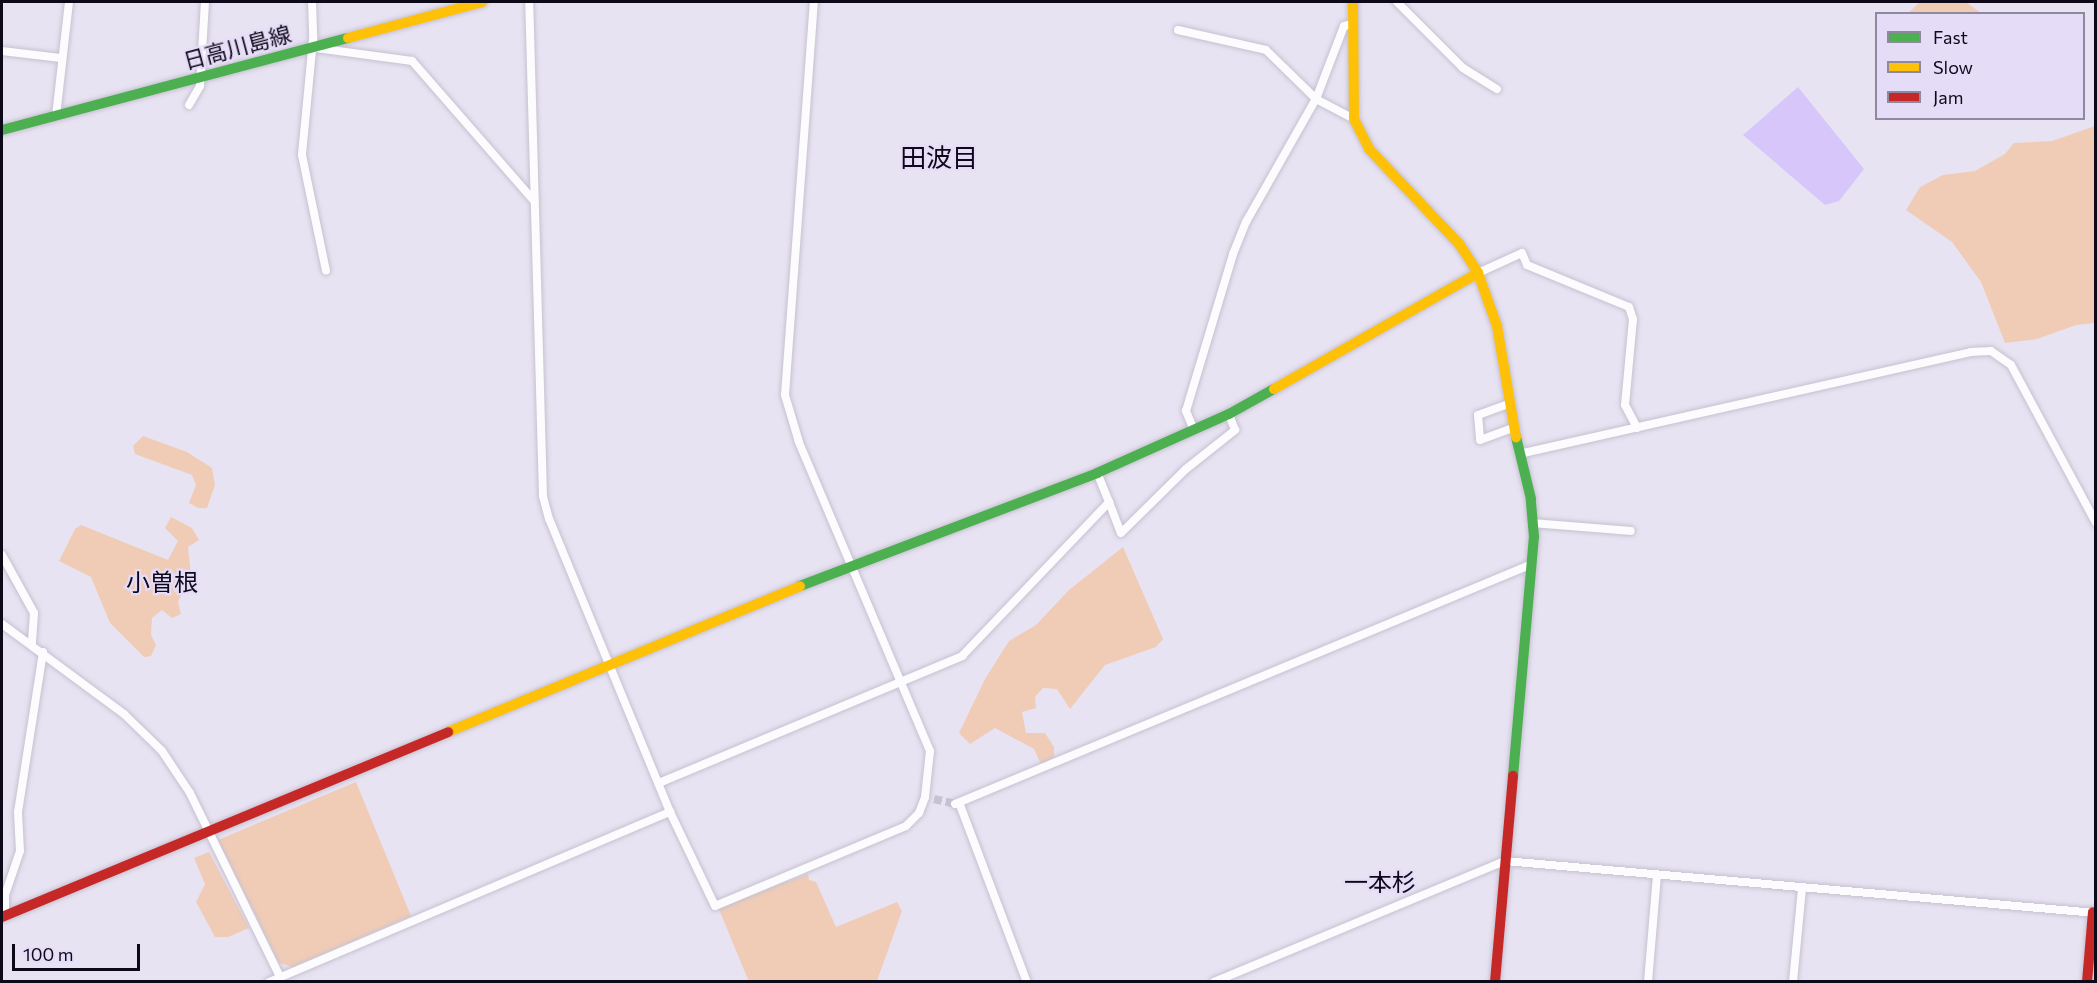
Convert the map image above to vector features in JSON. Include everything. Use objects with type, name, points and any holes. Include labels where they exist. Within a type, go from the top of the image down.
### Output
[{"type":"street","points":[[56,116],[69,2]]},
{"type":"street","points":[[189,105],[198,92],[201,76],[206,2]]},
{"type":"street","points":[[312,2],[312,47],[302,155],[326,271]]},
{"type":"street","name":"日高川島線","points":[[2,130],[482,2]]},
{"type":"street","points":[[529,2],[543,496],[549,519],[670,812],[715,906],[906,826],[929,798],[930,751],[800,442],[785,395],[814,2]]},
{"type":"street","points":[[1353,2],[1354,119],[1369,148],[1460,245],[1478,273],[1496,318],[1533,523],[1532,564],[1495,981]]},
{"type":"street","points":[[1397,2],[1463,68],[1497,89]]},
{"type":"street","points":[[1194,430],[1186,411],[1233,254],[1246,222],[1316,99],[1344,27],[1353,24]]},
{"type":"street","points":[[1178,30],[1266,50],[1316,99],[1354,119]]},
{"type":"street","points":[[312,47],[412,61],[534,201]]},
{"type":"street","points":[[2,51],[62,58]]},
{"type":"street","points":[[43,652],[18,812],[20,851],[5,895],[3,917],[852,564],[1097,474],[1229,414],[1478,273],[1522,253],[1527,265],[1629,308],[1634,319],[1625,405],[1637,428]]},
{"type":"street","points":[[1519,454],[1971,352],[1991,351],[2011,365],[2096,523]]},
{"type":"street","points":[[1511,403],[1478,415],[1480,440],[1515,427]]},
{"type":"street","points":[[1097,474],[1121,533],[1186,469],[1235,430],[1229,414]]},
{"type":"street","points":[[659,783],[962,656],[974,647],[1108,502]]},
{"type":"street","points":[[1533,523],[1630,531]]},
{"type":"street","points":[[2,555],[34,613],[32,645]]},
{"type":"street","points":[[1027,981],[957,805],[1532,564]]},
{"type":"street","points":[[2,624],[43,652],[145,731],[176,770],[210,831],[280,977]]},
{"type":"street","points":[[268,981],[670,812]]},
{"type":"street","points":[[1214,981],[1505,861],[2094,912],[2087,981]]},
{"type":"street","points":[[1648,981],[1657,875]]},
{"type":"street","points":[[1793,981],[1802,888]]},
{"type":"shaded area","points":[[1920,2],[1966,2],[1980,12],[1909,12]]},
{"type":"shaded area","points":[[1798,87],[1864,169],[1839,201],[1825,205],[1743,135]]},
{"type":"shaded area","points":[[2095,126],[2095,323],[2076,325],[2037,339],[2005,343],[1981,282],[1952,242],[1906,210],[1920,187],[1943,175],[1975,171],[2005,154],[2014,143],[2052,141]]},
{"type":"shaded area","points":[[143,436],[187,452],[212,468],[215,485],[207,508],[198,508],[189,503],[196,485],[192,475],[135,454],[133,446]]},
{"type":"shaded area","points":[[171,517],[192,528],[199,540],[188,547],[191,575],[178,602],[181,614],[172,618],[162,610],[152,618],[151,635],[156,645],[151,656],[144,657],[110,623],[91,577],[59,561],[75,529],[81,525],[168,560],[178,541],[165,528]]},
{"type":"shaded area","points":[[1123,547],[1163,639],[1156,647],[1105,665],[1070,709],[1057,689],[1043,688],[1035,697],[1036,708],[1022,712],[1026,733],[1045,733],[1054,747],[1054,757],[1041,764],[1034,749],[995,728],[970,744],[959,733],[985,679],[1009,641],[1036,625],[1069,590]]},
{"type":"shaded area","points":[[356,782],[411,916],[293,967],[279,963],[218,840]]},
{"type":"shaded area","points":[[209,852],[249,928],[228,937],[215,937],[196,902],[205,884],[194,858]]},
{"type":"shaded area","points":[[808,874],[809,880],[816,882],[836,927],[897,902],[902,911],[877,981],[749,982],[718,907]]},
{"type":"tunnel","points":[[934,799],[955,804]]},
{"type":"traffic: fast","points":[[2,130],[348,38]]},
{"type":"traffic: fast","points":[[800,586],[1097,473],[1229,414],[1274,389]]},
{"type":"traffic: fast","points":[[1513,776],[1534,537],[1531,499],[1516,437]]},
{"type":"traffic: slow","points":[[348,38],[482,2]]},
{"type":"traffic: slow","points":[[1353,2],[1354,119],[1369,149],[1460,245],[1478,273],[1497,326],[1516,437]]},
{"type":"traffic: slow","points":[[1274,389],[1478,273]]},
{"type":"traffic: slow","points":[[448,732],[800,586]]},
{"type":"traffic: jam","points":[[2,917],[448,732]]},
{"type":"traffic: jam","points":[[1495,982],[1513,776]]},
{"type":"traffic: jam","points":[[2087,982],[2093,912]]},
{"type":"district","name":"田波目","points":[[939,157]]},
{"type":"district","name":"小曽根","points":[[162,582]]},
{"type":"district","name":"一本杉","points":[[1380,882]]}]
